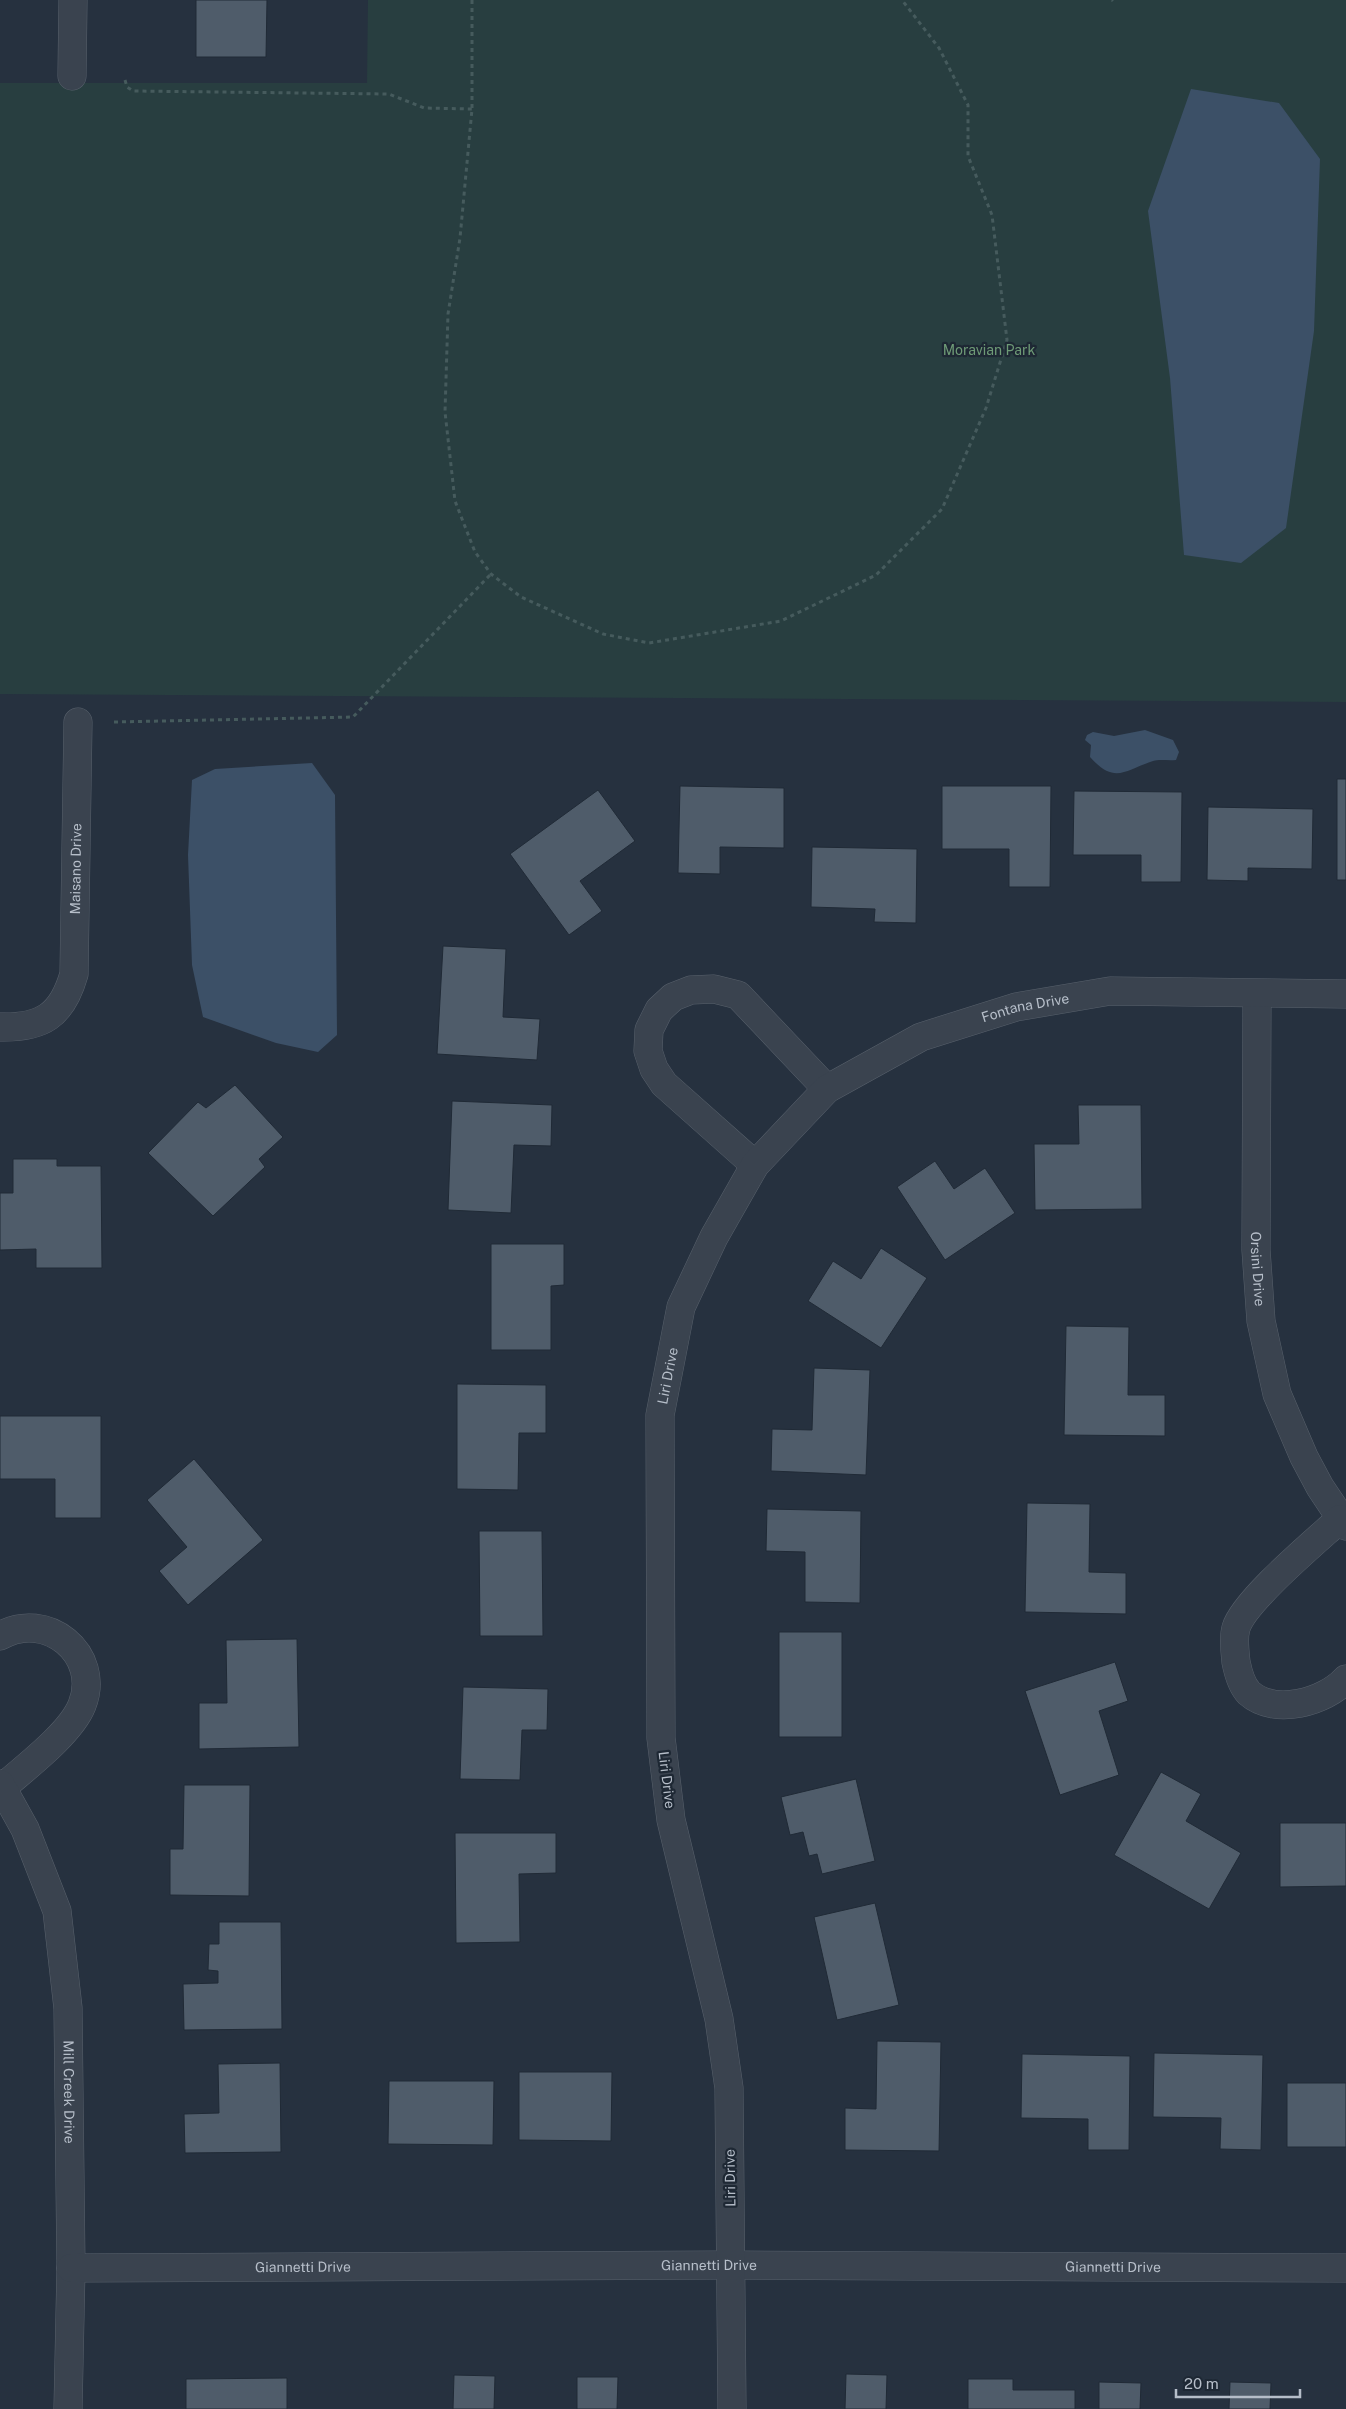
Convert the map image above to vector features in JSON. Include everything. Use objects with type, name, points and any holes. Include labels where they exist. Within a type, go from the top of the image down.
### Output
[{"type":"street","points":[[72,76],[73,0]]},
{"type":"street","name":"Maisano Drive","points":[[0,1027],[23,1028],[40,1022],[56,1009],[68,993],[74,974],[78,722]]},
{"type":"street","points":[[756,1165],[664,1084],[654,1069],[648,1051],[649,1030],[659,1010],[673,997],[691,990],[714,989],[738,995],[827,1089]]},
{"type":"street","name":"Fontana Drive","points":[[756,1165],[827,1089],[921,1037],[1016,1007],[1110,991],[1346,994]]},
{"type":"street","name":"Orsini Drive","points":[[1257,994],[1256,1250],[1261,1322],[1277,1394],[1304,1458],[1343,1522]]},
{"type":"street","name":"Liri Drive","points":[[732,2409],[729,2088],[719,2019],[672,1820],[661,1738],[660,1415],[681,1307],[714,1237],[756,1165]]},
{"type":"street","points":[[1343,1522],[1245,1609],[1236,1629],[1235,1652],[1239,1674],[1249,1693],[1269,1704],[1291,1704],[1317,1698],[1341,1685],[1346,1679]]},
{"type":"street","points":[[0,1636],[6,1632],[39,1628],[61,1637],[75,1651],[86,1670],[86,1689],[82,1706],[67,1727],[1,1786]]},
{"type":"street","name":"Mill Creek Drive","points":[[1,1786],[25,1828],[57,1911],[68,2008],[71,2268],[68,2409]]},
{"type":"street","name":"Giannetti Drive","points":[[71,2268],[731,2265],[1346,2268]]},
{"type":"path","points":[[472,0],[472,109],[460,238],[448,314],[445,412],[455,501],[475,552],[490,574],[521,597],[603,634],[650,643],[781,621],[876,575],[942,509],[986,408],[1007,340],[992,215],[968,156],[968,105],[939,48],[902,0]]},
{"type":"path","points":[[125,80],[127,87],[133,91],[388,94],[424,108],[472,109]]},
{"type":"path","points":[[108,722],[353,717],[490,574]]},
{"type":"green space","name":"Moravian Park","points":[[368,0],[1346,0],[1346,702],[0,694],[0,83],[367,83]]},
{"type":"water","points":[[1191,89],[1279,103],[1320,159],[1314,331],[1286,528],[1241,563],[1184,555],[1170,378],[1148,211]]},
{"type":"water","points":[[1145,730],[1173,740],[1179,752],[1176,760],[1156,760],[1127,771],[1114,773],[1106,771],[1090,757],[1091,745],[1085,740],[1087,735],[1093,732],[1114,736]]},
{"type":"water","points":[[312,763],[335,795],[337,1035],[318,1052],[276,1043],[203,1017],[192,965],[188,855],[192,780],[215,769]]},
{"type":"building","points":[[196,0],[267,0],[266,57],[196,57]]},
{"type":"building","points":[[1337,779],[1346,779],[1346,880],[1337,880]]},
{"type":"building","points":[[680,786],[784,788],[784,848],[720,847],[720,874],[678,873]]},
{"type":"building","points":[[942,786],[1051,786],[1050,887],[1009,887],[1009,849],[942,849]]},
{"type":"building","points":[[598,790],[635,841],[580,881],[602,911],[569,935],[510,854]]},
{"type":"building","points":[[1074,791],[1182,792],[1181,882],[1141,882],[1141,855],[1073,855]]},
{"type":"building","points":[[1208,807],[1313,809],[1312,869],[1248,868],[1248,881],[1207,880]]},
{"type":"building","points":[[812,847],[917,849],[916,923],[874,922],[875,909],[811,907]]},
{"type":"building","points":[[443,946],[506,949],[503,1017],[540,1019],[537,1060],[437,1054]]},
{"type":"building","points":[[235,1085],[283,1137],[259,1159],[265,1167],[213,1216],[148,1153],[198,1102],[206,1108]]},
{"type":"building","points":[[452,1101],[552,1105],[551,1146],[514,1145],[511,1213],[448,1210]]},
{"type":"building","points":[[1078,1105],[1141,1105],[1142,1209],[1035,1210],[1034,1144],[1079,1144]]},
{"type":"building","points":[[13,1159],[57,1159],[57,1166],[101,1166],[102,1268],[36,1268],[36,1249],[0,1250],[0,1193],[13,1193]]},
{"type":"building","points":[[935,1161],[954,1189],[985,1168],[1015,1213],[945,1260],[897,1187]]},
{"type":"building","points":[[491,1244],[564,1244],[564,1285],[551,1286],[551,1350],[491,1350]]},
{"type":"building","points":[[881,1248],[927,1278],[881,1348],[808,1301],[833,1261],[861,1279]]},
{"type":"building","points":[[1066,1326],[1129,1327],[1128,1395],[1165,1395],[1165,1436],[1064,1435]]},
{"type":"building","points":[[814,1368],[870,1370],[866,1475],[771,1471],[772,1429],[812,1430]]},
{"type":"building","points":[[457,1384],[546,1385],[546,1433],[519,1433],[518,1490],[457,1489]]},
{"type":"building","points":[[0,1416],[101,1416],[101,1518],[55,1518],[55,1479],[0,1479]]},
{"type":"building","points":[[194,1459],[263,1540],[188,1605],[159,1571],[187,1547],[147,1500]]},
{"type":"building","points":[[1027,1503],[1090,1504],[1089,1572],[1126,1573],[1126,1614],[1025,1612]]},
{"type":"building","points":[[767,1509],[861,1511],[860,1603],[805,1602],[805,1552],[766,1551]]},
{"type":"building","points":[[479,1531],[542,1531],[543,1636],[480,1636]]},
{"type":"building","points":[[779,1632],[842,1632],[842,1737],[779,1737]]},
{"type":"building","points":[[297,1639],[299,1747],[199,1749],[199,1703],[227,1703],[226,1640]]},
{"type":"building","points":[[1115,1662],[1128,1701],[1099,1711],[1119,1775],[1060,1795],[1025,1691]]},
{"type":"building","points":[[463,1687],[548,1689],[547,1730],[522,1730],[520,1780],[460,1779]]},
{"type":"building","points":[[1161,1772],[1201,1794],[1186,1821],[1241,1853],[1209,1909],[1114,1855]]},
{"type":"building","points":[[856,1779],[875,1861],[822,1874],[817,1854],[809,1856],[803,1832],[790,1835],[781,1797]]},
{"type":"building","points":[[184,1785],[250,1785],[249,1896],[170,1895],[170,1849],[183,1849]]},
{"type":"building","points":[[1280,1823],[1346,1823],[1346,1886],[1280,1887]]},
{"type":"building","points":[[455,1833],[556,1833],[556,1873],[519,1874],[520,1942],[456,1943]]},
{"type":"building","points":[[875,1903],[899,2005],[837,2020],[814,1917]]},
{"type":"building","points":[[219,1922],[281,1922],[282,2029],[184,2030],[183,1984],[218,1983],[218,1971],[208,1970],[209,1944],[219,1944]]},
{"type":"building","points":[[877,2041],[941,2042],[939,2151],[845,2150],[845,2108],[876,2109]]},
{"type":"building","points":[[1154,2053],[1263,2055],[1261,2150],[1220,2149],[1221,2118],[1153,2117]]},
{"type":"building","points":[[1022,2054],[1130,2056],[1129,2150],[1088,2150],[1088,2119],[1021,2118]]},
{"type":"building","points":[[280,2063],[281,2152],[185,2153],[184,2114],[219,2113],[218,2064]]},
{"type":"building","points":[[519,2072],[612,2072],[611,2141],[519,2140]]},
{"type":"building","points":[[389,2081],[494,2081],[493,2145],[388,2144]]},
{"type":"building","points":[[1287,2083],[1346,2083],[1346,2147],[1287,2147]]},
{"type":"building","points":[[846,2374],[887,2375],[886,2409],[845,2409]]},
{"type":"building","points":[[454,2375],[495,2376],[494,2409],[453,2409]]},
{"type":"building","points":[[577,2377],[618,2377],[617,2409],[577,2409]]},
{"type":"building","points":[[287,2378],[287,2409],[186,2409],[186,2379]]},
{"type":"building","points":[[968,2379],[1013,2379],[1013,2390],[1075,2390],[1075,2409],[968,2409]]},
{"type":"building","points":[[1099,2382],[1141,2383],[1140,2409],[1099,2409]]},
{"type":"building","points":[[1230,2382],[1271,2383],[1270,2409],[1229,2409]]}]
